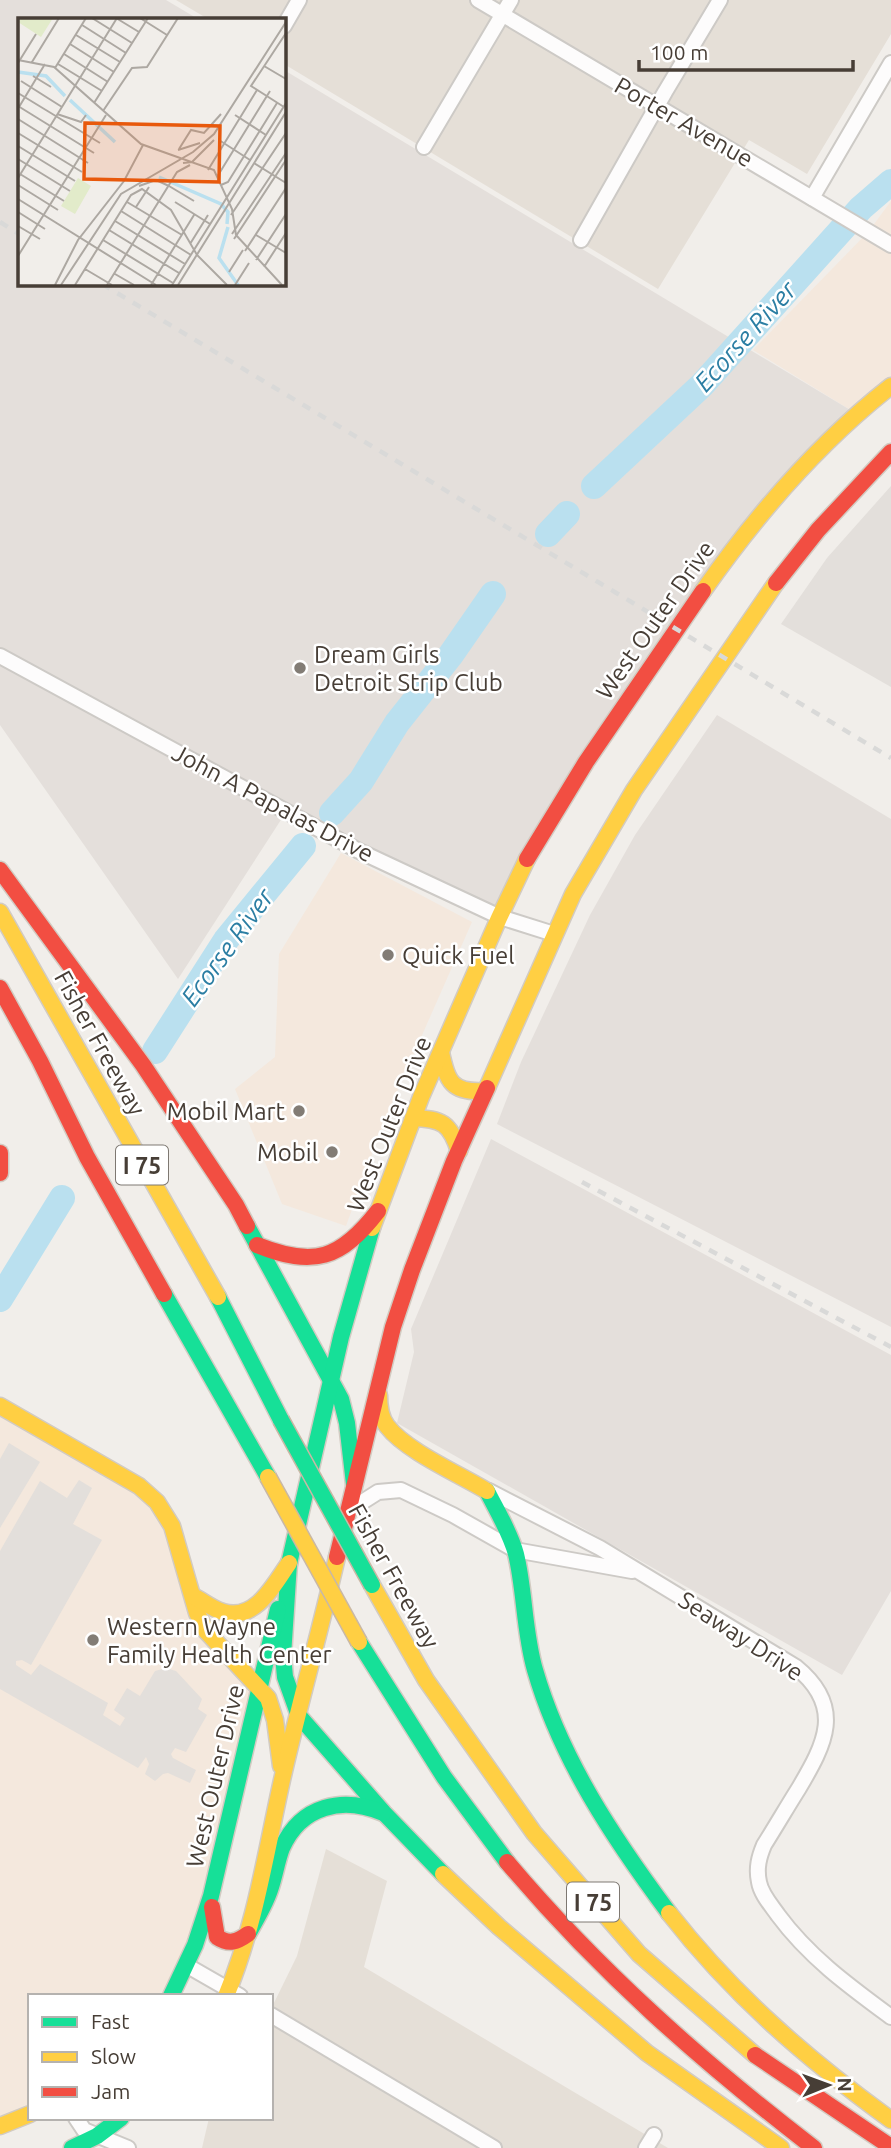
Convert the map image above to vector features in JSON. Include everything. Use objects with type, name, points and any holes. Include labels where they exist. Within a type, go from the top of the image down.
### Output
[{"type":"main road","name":"West Outer Drive","points":[[172,1994],[203,1923],[211,1896],[362,1258],[413,1118],[500,917],[526,860],[580,767],[721,564],[802,468],[872,399],[891,386]]},
{"type":"main road","points":[[231,1994],[248,1934],[282,1778],[379,1383],[412,1270],[459,1150],[554,934],[598,848],[634,790],[775,584],[818,530],[891,452]]},
{"type":"main road","points":[[0,870],[180,1120],[236,1205],[341,1399],[348,1423],[354,1484]]},
{"type":"main road","name":"Fisher Freeway","points":[[0,912],[225,1310],[281,1420],[426,1680],[534,1833],[639,1954],[754,2054],[891,2147]]},
{"type":"main road","name":"I 75","points":[[0,988],[40,1061],[87,1157],[359,1642],[429,1757],[499,1852],[548,1910],[663,2026],[745,2096],[814,2148]]},
{"type":"main road","points":[[441,1052],[451,1085],[461,1091],[485,1091]]},
{"type":"main road","points":[[413,1118],[432,1118],[445,1122],[459,1150]]},
{"type":"main road","points":[[0,1153],[0,1173]]},
{"type":"main road","points":[[257,1245],[291,1258],[322,1257],[339,1251],[354,1240],[378,1211]]},
{"type":"main road","points":[[379,1383],[379,1409],[390,1430],[406,1443],[487,1491],[515,1549],[526,1627],[537,1678],[568,1751],[628,1856],[688,1937],[748,2002],[826,2071],[891,2120]]},
{"type":"main road","points":[[0,1406],[139,1486],[156,1502],[172,1526],[206,1631],[268,1698],[282,1778]]},
{"type":"main road","points":[[193,1596],[223,1612],[247,1612],[262,1602],[289,1563]]},
{"type":"main road","points":[[289,1563],[283,1656],[285,1677],[299,1716],[436,1868],[499,1927],[647,2053],[781,2148]]},
{"type":"main road","points":[[211,1896],[217,1937],[232,1943],[248,1934],[268,1894],[283,1845],[293,1826],[313,1810],[336,1803],[370,1806],[384,1813]]},
{"type":"main road","points":[[0,2126],[28,2115]]},
{"type":"main road","points":[[72,2148],[97,2136],[118,2120]]},
{"type":"street","points":[[285,24],[299,0]]},
{"type":"street","name":"Porter Avenue","points":[[478,0],[891,245]]},
{"type":"street","points":[[424,147],[511,0]]},
{"type":"street","points":[[581,240],[720,0]]},
{"type":"street","points":[[812,198],[891,63]]},
{"type":"street","name":"John A Papalas Drive","points":[[0,656],[359,851],[500,917],[554,934]]},
{"type":"street","name":"Seaway Drive","points":[[348,1511],[378,1492],[401,1490],[515,1549],[641,1573]]},
{"type":"street","name":"Seaway Drive","points":[[487,1491],[568,1530],[641,1573],[796,1667],[817,1690],[826,1723],[821,1749],[764,1845],[759,1858],[758,1881],[767,1900],[799,1941],[838,1978],[891,2017]]},
{"type":"street","points":[[186,1965],[231,1994]]},
{"type":"street","points":[[273,2016],[494,2148]]},
{"type":"street","points":[[77,2120],[84,2130],[128,2148]]},
{"type":"shaded area","points":[[0,0],[166,0],[196,18],[18,18],[18,285],[285,285],[285,71],[857,414],[682,619],[500,917],[286,812],[178,979],[0,725]]},
{"type":"shaded area","points":[[176,0],[891,0],[891,34],[807,174],[749,140],[658,289],[285,65],[285,18],[206,18]]},
{"type":"shaded area","points":[[891,201],[891,386],[857,414],[753,350],[869,231]]},
{"type":"shaded area","points":[[891,486],[891,687],[781,624],[827,558]]},
{"type":"shaded area","points":[[717,715],[891,819],[891,1327],[497,1124],[521,1062],[590,915],[635,835]]},
{"type":"shaded area","points":[[341,853],[472,922],[385,1119],[346,1226],[282,1204],[235,1089],[275,1057],[279,954]]},
{"type":"shaded area","points":[[491,1139],[891,1355],[891,1591],[842,1675],[397,1423],[414,1352],[411,1329]]},
{"type":"shaded area","points":[[0,1406],[157,1502],[197,1613],[259,1688],[216,1870],[172,1994],[28,1994],[28,2115],[0,2126]]},
{"type":"shaded area","points":[[9,1443],[40,1462],[0,1528],[0,1459]]},
{"type":"shaded area","points":[[79,1480],[92,1488],[73,1524],[102,1540],[31,1665],[22,1660],[16,1661],[16,1665],[31,1675],[40,1664],[108,1703],[103,1715],[120,1726],[125,1718],[114,1710],[127,1688],[140,1696],[155,1671],[166,1668],[176,1671],[202,1699],[198,1709],[207,1715],[186,1752],[175,1748],[171,1754],[173,1758],[196,1770],[190,1783],[168,1773],[155,1781],[145,1774],[149,1764],[146,1757],[138,1768],[0,1689],[0,1551],[40,1481],[67,1498]]},
{"type":"shaded area","points":[[326,1849],[387,1881],[364,1967],[668,2148],[202,2148],[209,2120],[273,2120],[273,2005],[297,1956]]},
{"type":"waterway","name":"Ecorse River","points":[[594,486],[702,385],[861,208],[891,182]]},
{"type":"waterway","name":"Ecorse River","points":[[548,534],[567,514]]},
{"type":"waterway","name":"Ecorse River","points":[[332,813],[361,781],[397,723],[450,656],[493,594]]},
{"type":"waterway","name":"Ecorse River","points":[[155,1051],[226,940],[303,846]]},
{"type":"waterway","name":"Ecorse River","points":[[0,1299],[62,1198]]},
{"type":"railway","points":[[0,222],[18,233]]},
{"type":"railway","points":[[104,285],[891,758]]},
{"type":"railway","points":[[582,1182],[891,1347]]},
{"type":"traffic: fast","points":[[247,1226],[341,1399],[347,1423],[354,1484]]},
{"type":"traffic: fast","points":[[286,1577],[341,1337],[372,1228]]},
{"type":"traffic: fast","points":[[164,1294],[268,1477]]},
{"type":"traffic: fast","points":[[218,1297],[281,1420]]},
{"type":"traffic: fast","points":[[281,1420],[372,1585]]},
{"type":"traffic: fast","points":[[487,1491],[516,1554],[531,1656],[559,1736],[609,1827],[669,1913]]},
{"type":"traffic: fast","points":[[289,1563],[283,1656],[285,1677],[299,1716],[384,1813],[443,1874]]},
{"type":"traffic: fast","points":[[172,1994],[195,1945],[211,1896],[278,1609]]},
{"type":"traffic: fast","points":[[359,1642],[444,1777],[507,1862]]},
{"type":"traffic: fast","points":[[248,1934],[268,1896],[282,1848],[300,1822],[325,1808],[338,1805],[353,1805],[383,1813]]},
{"type":"traffic: fast","points":[[72,2148],[97,2136],[118,2120]]},
{"type":"traffic: slow","points":[[703,591],[790,481],[838,432],[891,386]]},
{"type":"traffic: slow","points":[[487,1088],[573,894],[634,790],[776,583]]},
{"type":"traffic: slow","points":[[372,1228],[421,1097],[527,859]]},
{"type":"traffic: slow","points":[[0,912],[218,1297]]},
{"type":"traffic: slow","points":[[441,1052],[453,1084],[465,1090],[485,1091]]},
{"type":"traffic: slow","points":[[413,1118],[444,1124],[452,1134],[459,1151]]},
{"type":"traffic: slow","points":[[379,1395],[383,1419],[396,1435],[420,1453],[487,1491]]},
{"type":"traffic: slow","points":[[0,1406],[139,1486],[157,1502],[172,1526],[197,1613],[206,1631],[268,1698],[275,1720],[281,1766]]},
{"type":"traffic: slow","points":[[268,1477],[359,1642]]},
{"type":"traffic: slow","points":[[227,1994],[245,1943],[259,1889],[289,1752],[337,1557]]},
{"type":"traffic: slow","points":[[193,1596],[223,1612],[245,1612],[270,1591],[289,1563]]},
{"type":"traffic: slow","points":[[372,1585],[426,1680],[534,1833],[639,1954],[755,2055]]},
{"type":"traffic: slow","points":[[443,1874],[499,1927],[647,2053],[781,2148]]},
{"type":"traffic: slow","points":[[669,1913],[693,1943],[772,2024],[891,2120]]},
{"type":"traffic: slow","points":[[0,2126],[28,2115]]},
{"type":"traffic: jam","points":[[776,583],[818,530],[891,452]]},
{"type":"traffic: jam","points":[[527,859],[586,762],[703,591]]},
{"type":"traffic: jam","points":[[0,870],[143,1065],[236,1205],[247,1226]]},
{"type":"traffic: jam","points":[[0,988],[40,1061],[87,1157],[164,1294]]},
{"type":"traffic: jam","points":[[337,1557],[393,1327],[454,1161],[487,1088]]},
{"type":"traffic: jam","points":[[0,1153],[0,1173]]},
{"type":"traffic: jam","points":[[257,1245],[295,1256],[325,1255],[351,1240],[378,1211]]},
{"type":"traffic: jam","points":[[507,1862],[578,1940],[653,2013],[732,2082],[814,2148]]},
{"type":"traffic: jam","points":[[212,1907],[217,1937],[233,1941],[248,1934]]},
{"type":"traffic: jam","points":[[755,2055],[891,2147]]},
{"type":"place","name":"Dream Girls Detroit Strip Club","points":[[300,668]]},
{"type":"place","name":"Quick Fuel","points":[[388,955]]},
{"type":"place","name":"Mobil Mart","points":[[299,1111]]},
{"type":"place","name":"Mobil","points":[[332,1152]]},
{"type":"place","name":"Western Wayne Family Health Center","points":[[93,1640]]}]
